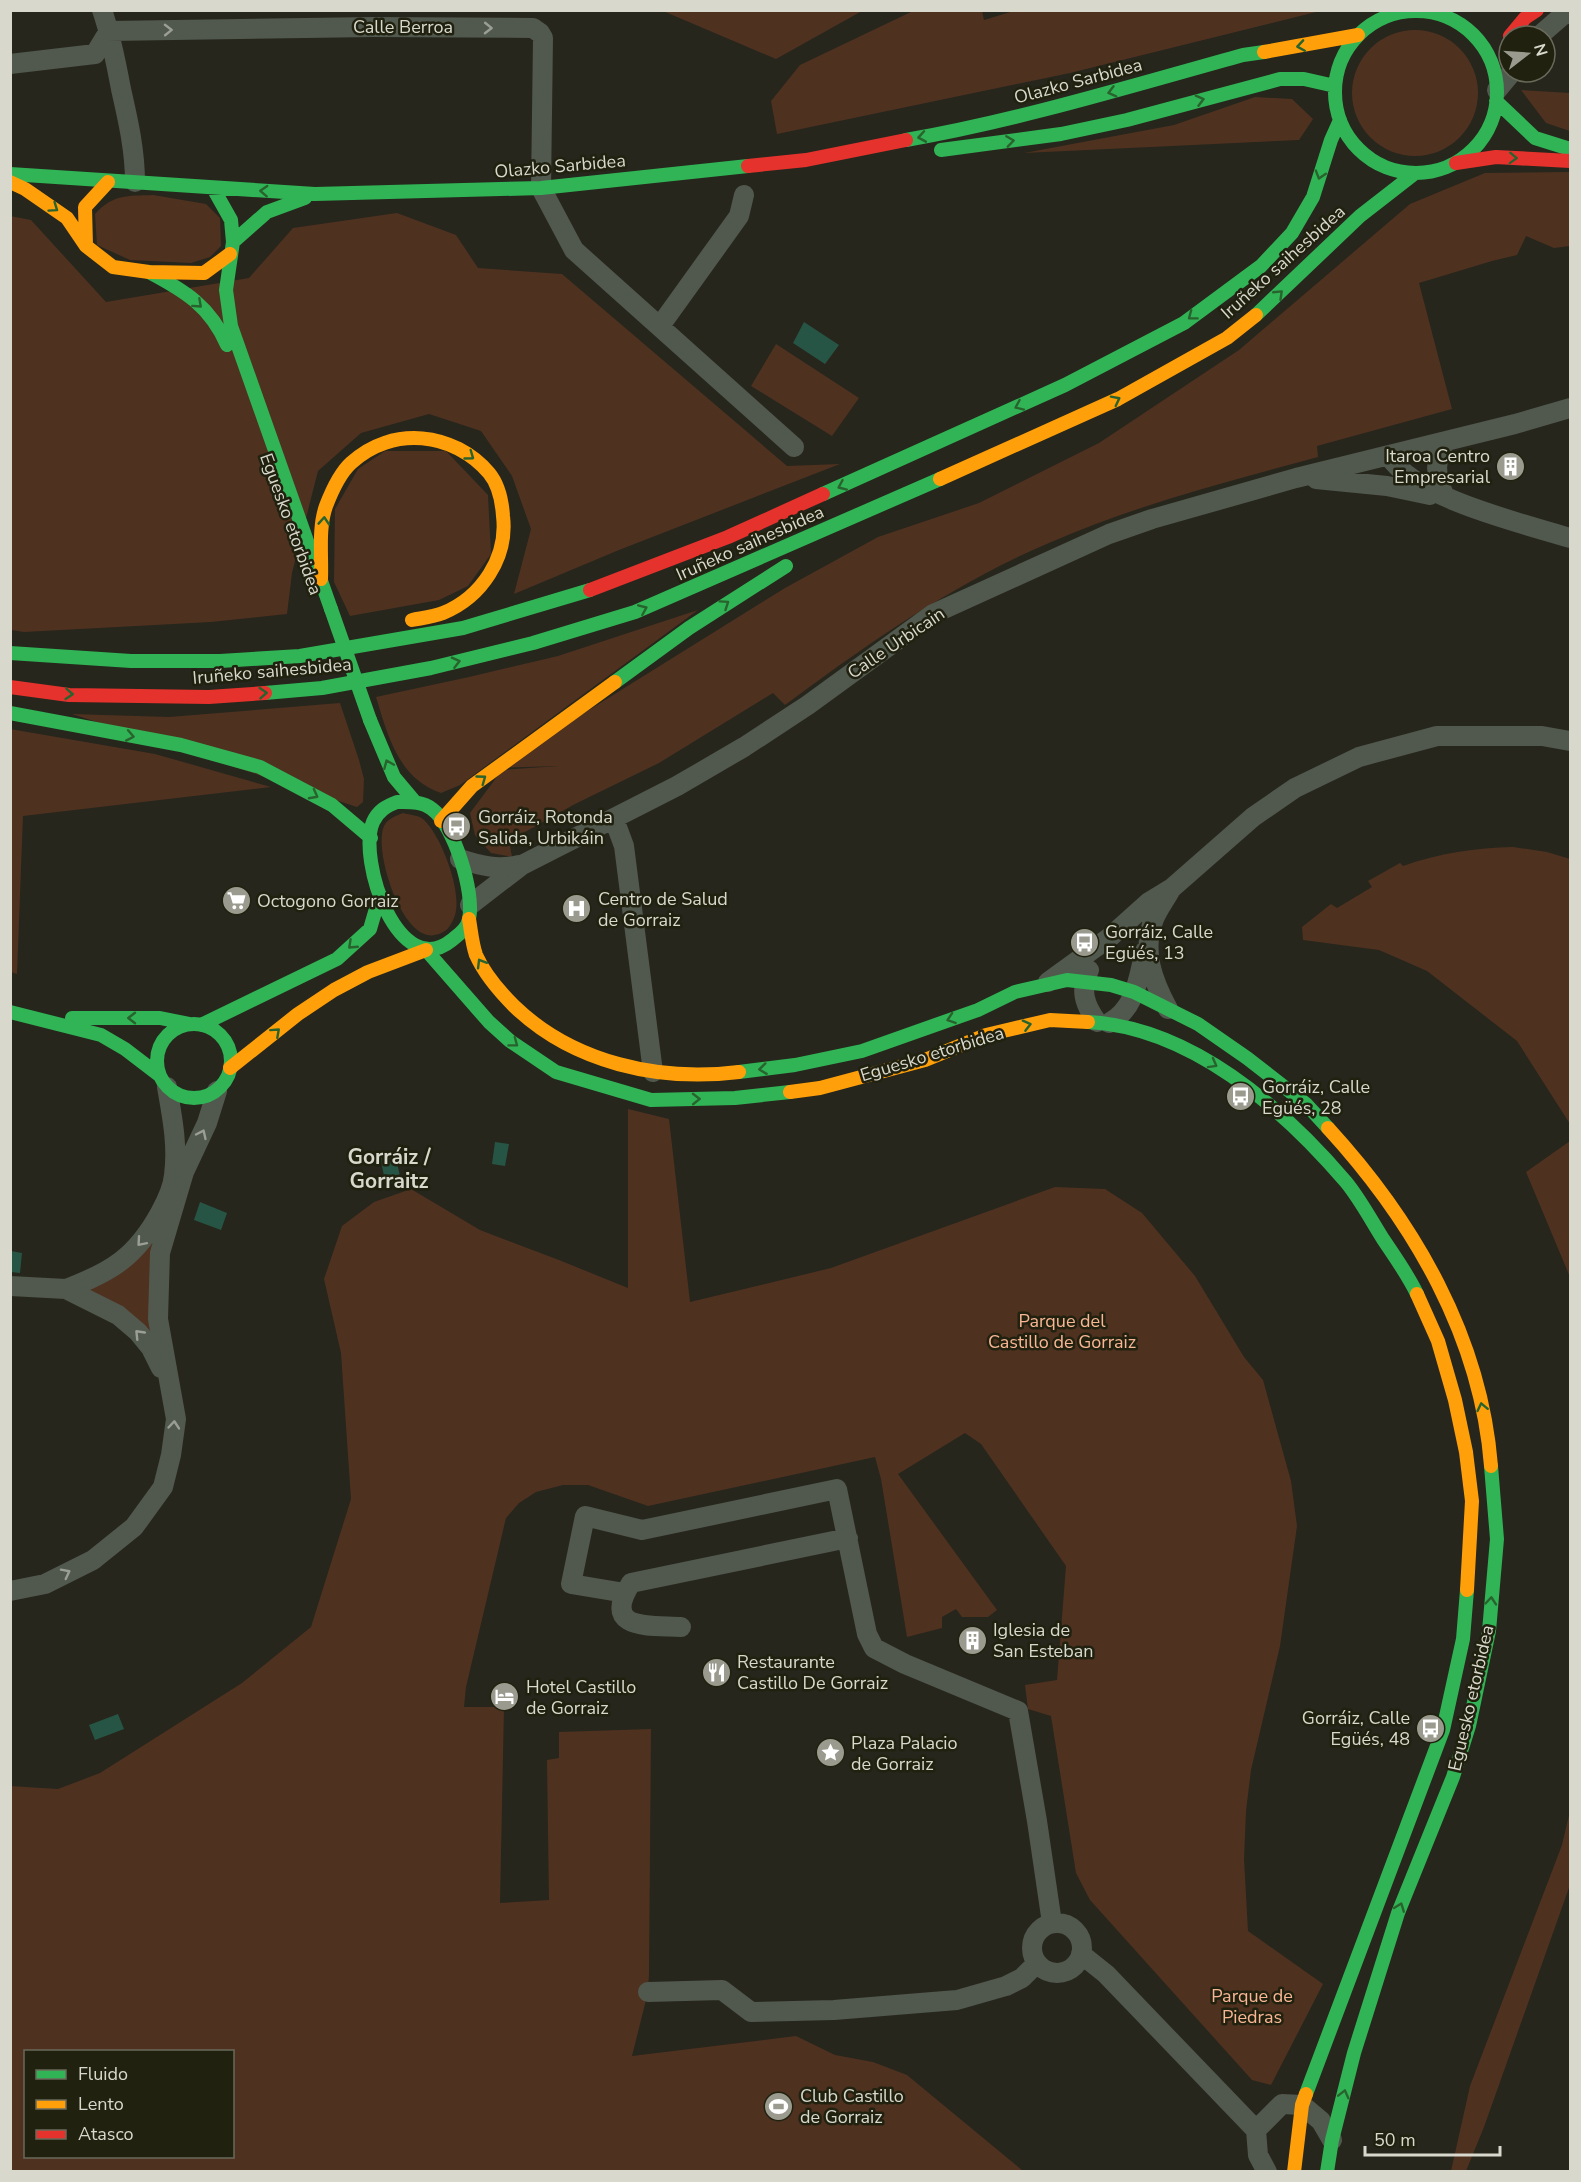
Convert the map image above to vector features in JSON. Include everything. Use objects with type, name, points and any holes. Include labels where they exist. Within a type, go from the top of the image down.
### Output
[{"type":"main road","points":[[1520,24],[1537,10]]},
{"type":"main road","points":[[1497,64],[1465,27],[1449,13],[1412,11],[1383,17],[1358,35],[1342,58],[1335,86],[1340,120],[1357,148],[1365,154],[1383,166],[1414,174],[1436,171],[1456,163],[1496,157],[1570,161]]},
{"type":"main road","name":"Olazko Sarbidea","points":[[213,188],[315,194],[541,188],[806,160],[945,133],[1047,109],[1243,55],[1358,35]]},
{"type":"main road","points":[[928,151],[1072,132],[1127,120],[1280,79],[1304,79],[1335,86]]},
{"type":"main road","points":[[1497,96],[1534,138],[1570,149]]},
{"type":"main road","points":[[1456,163],[1474,150],[1495,112],[1497,96]]},
{"type":"main road","name":"Iruñeko saihesbidea","points":[[15,653],[131,662],[220,661],[300,656],[464,628],[593,590],[728,537],[1065,385],[1184,323],[1261,266],[1292,233],[1313,197],[1331,140],[1340,120]]},
{"type":"main road","name":"Olazko Sarbidea","points":[[806,160],[847,162],[905,154]]},
{"type":"main road","points":[[10,174],[213,188],[231,220],[232,248],[204,273],[149,272],[113,267],[86,246],[67,218],[25,189],[10,182]]},
{"type":"main road","name":"Iruñeko saihesbidea","points":[[10,687],[69,695],[209,697],[322,688],[432,668],[533,643],[635,612],[1063,425],[1118,399],[1227,338],[1269,304],[1360,216],[1414,174]]},
{"type":"main road","points":[[86,246],[86,207],[108,182]]},
{"type":"main road","name":"Olazko Sarbidea","points":[[232,248],[267,212],[315,194]]},
{"type":"main road","name":"Eguesko etorbidea","points":[[232,248],[226,290],[231,326],[321,579],[326,609]]},
{"type":"main road","name":"Eguesko etorbidea","points":[[149,272],[184,291],[214,317],[326,609],[366,721],[394,777],[415,802]]},
{"type":"main road","points":[[836,539],[1002,464],[1063,425]]},
{"type":"main road","points":[[321,579],[325,508],[350,464],[379,446],[406,436],[431,438],[454,445],[474,457],[490,474],[500,492],[505,521],[501,555],[488,579],[468,599],[442,613],[399,622]]},
{"type":"main road","points":[[441,821],[472,786],[689,628],[737,595],[799,559]]},
{"type":"main road","points":[[330,634],[352,631]]},
{"type":"main road","points":[[15,653],[123,647]]},
{"type":"main road","points":[[10,713],[181,746],[260,767],[332,805],[371,838]]},
{"type":"main road","name":"Eguesko etorbidea","points":[[366,721],[373,761]]},
{"type":"main road","points":[[230,1068],[252,1054],[291,1018],[350,980],[369,970],[412,957],[426,950],[443,947],[465,929],[470,912],[467,882],[460,859],[436,812],[424,804],[415,802],[380,804],[372,823],[369,853],[380,895],[391,918],[404,936],[413,945],[426,950]]},
{"type":"main road","points":[[163,1081],[156,1063],[157,1052],[170,1033],[179,1027],[196,1024],[324,967],[337,959],[370,928],[380,895]]},
{"type":"main road","name":"Eguesko etorbidea","points":[[470,912],[476,954],[496,988],[529,1020],[546,1033],[608,1062],[664,1074],[723,1074],[795,1065],[862,1051],[978,1010],[1014,992],[1067,980],[1111,985],[1134,992],[1198,1024],[1247,1058],[1306,1104],[1360,1163],[1382,1191],[1410,1233],[1453,1312],[1477,1384],[1489,1439],[1497,1539],[1489,1631],[1469,1726],[1453,1778],[1398,1913],[1354,2053],[1325,2168]]},
{"type":"main road","name":"Eguesko etorbidea","points":[[426,950],[471,1003],[510,1041],[556,1072],[651,1100],[735,1098],[820,1088],[925,1060],[986,1035],[1050,1020],[1103,1023],[1151,1034],[1185,1048],[1223,1069],[1289,1122],[1347,1183],[1413,1285],[1438,1341],[1455,1400],[1466,1452],[1472,1501],[1463,1639],[1443,1730],[1302,2105],[1294,2172]]},
{"type":"main road","points":[[350,980],[402,974]]},
{"type":"main road","points":[[431,979],[439,981],[471,1003]]},
{"type":"main road","points":[[10,1012],[101,1035],[125,1049],[176,1094],[186,1098],[207,1096],[217,1091],[228,1077],[230,1057],[221,1036],[212,1029],[196,1024],[160,1018],[32,1017]]},
{"type":"street","points":[[102,10],[109,31],[129,128],[135,164],[135,182]]},
{"type":"street","points":[[1553,24],[1570,12]]},
{"type":"street","name":"Calle Berroa","points":[[109,31],[373,27],[533,28],[543,38],[541,188]]},
{"type":"street","points":[[10,64],[95,54],[109,31]]},
{"type":"street","points":[[1497,96],[1499,84]]},
{"type":"street","points":[[541,188],[574,250],[794,447]]},
{"type":"street","points":[[660,326],[739,216],[744,195]]},
{"type":"street","name":"Calle Urbicain","points":[[470,912],[522,865],[677,786],[744,747],[808,705],[933,614],[1109,534],[1152,519],[1296,478],[1570,408]]},
{"type":"street","points":[[1444,495],[1436,470],[1437,460],[1446,441]]},
{"type":"street","points":[[1389,456],[1394,465],[1424,487],[1463,504],[1570,538]]},
{"type":"street","points":[[1296,478],[1352,482],[1429,495],[1444,495]]},
{"type":"street","points":[[1045,984],[1110,937],[1149,902],[1172,888],[1253,817],[1295,788],[1359,757],[1437,736],[1542,736],[1570,741]]},
{"type":"street","points":[[614,819],[624,846],[653,1072]]},
{"type":"street","name":"Calle Urbicain","points":[[460,859],[482,866],[503,868],[522,865]]},
{"type":"street","points":[[1110,937],[1084,981],[1083,995],[1087,1007],[1103,1023],[1124,1012],[1134,992],[1154,919],[1172,888]]},
{"type":"street","points":[[1146,946],[1153,976],[1168,1009]]},
{"type":"street","points":[[10,1287],[66,1289],[98,1277],[127,1258],[150,1231],[164,1205],[174,1176],[175,1134],[163,1081]]},
{"type":"street","points":[[10,1591],[45,1584],[93,1560],[134,1527],[163,1487],[171,1455],[176,1419],[158,1319],[160,1253],[184,1172],[207,1122],[217,1091]]},
{"type":"street","points":[[66,1289],[118,1315],[138,1332],[151,1348],[170,1384]]},
{"type":"street","points":[[625,1593],[571,1584],[585,1516],[642,1530],[837,1489],[867,1634],[874,1648],[930,1676],[1018,1711],[1038,1821],[1052,1923]]},
{"type":"street","points":[[681,1628],[632,1624],[624,1617],[621,1606],[631,1583],[848,1538]]},
{"type":"street","points":[[1052,1923],[1069,1926],[1076,1932],[1082,1946],[1081,1954],[1073,1967],[1058,1973],[1043,1969],[1037,1963],[1032,1948],[1033,1939],[1038,1932],[1052,1923]]},
{"type":"street","points":[[1081,1954],[1107,1974],[1256,2130],[1258,2155],[1267,2172]]},
{"type":"street","points":[[648,1992],[722,1990],[752,2012],[834,2010],[957,2000],[1006,1986],[1022,1978],[1037,1963]]},
{"type":"street","points":[[1256,2130],[1282,2104],[1302,2105],[1322,2121],[1332,2140]]},
{"type":"green space","points":[[862,10],[776,59],[663,11]]},
{"type":"green space","points":[[1017,10],[1320,11],[1070,73],[777,134],[771,101],[800,65],[913,11],[982,11],[984,20]]},
{"type":"green space","points":[[1415,30],[1439,35],[1459,49],[1473,69],[1478,93],[1473,117],[1459,137],[1439,151],[1415,156],[1391,151],[1371,137],[1357,117],[1352,93],[1357,69],[1371,49],[1391,35]]},
{"type":"green space","points":[[1521,90],[1570,93],[1570,131],[1546,123]]},
{"type":"green space","points":[[1255,97],[1292,99],[1313,119],[1299,140],[1024,153],[1174,125]]},
{"type":"green space","points":[[1570,172],[1570,246],[1554,248],[1526,236],[1517,255],[1419,283],[1452,409],[1317,446],[1318,457],[1148,506],[1049,543],[979,577],[912,616],[785,705],[773,693],[659,763],[575,804],[509,841],[512,857],[491,853],[475,835],[470,813],[502,770],[559,766],[496,768],[785,588],[878,537],[979,503],[1099,443],[1239,350],[1410,204],[1485,173]]},
{"type":"green space","points":[[153,195],[206,204],[220,218],[221,246],[210,257],[191,263],[130,260],[97,245],[95,214],[102,207],[121,197]]},
{"type":"green space","points":[[397,213],[456,235],[478,268],[562,274],[787,466],[840,464],[619,550],[514,594],[531,529],[512,476],[481,431],[429,414],[361,433],[318,471],[292,573],[287,614],[211,622],[24,632],[11,630],[10,216],[31,220],[106,302],[249,278],[293,228]]},
{"type":"green space","points":[[776,344],[859,398],[832,436],[751,386]]},
{"type":"green space","points":[[385,451],[446,451],[488,495],[491,554],[468,586],[439,600],[350,616],[334,582],[335,509],[358,469]]},
{"type":"green space","points":[[698,610],[460,785],[441,793],[414,777],[397,754],[385,726],[376,697],[558,656]]},
{"type":"green space","points":[[340,703],[364,779],[363,802],[357,807],[72,714],[169,717]]},
{"type":"green space","points":[[10,729],[155,754],[271,787],[23,816],[17,974],[11,972]]},
{"type":"green space","points":[[403,813],[422,818],[431,828],[450,867],[454,881],[456,908],[449,927],[439,934],[423,933],[412,924],[401,910],[387,873],[383,854],[384,826],[390,819]]},
{"type":"green space","points":[[1513,847],[1547,852],[1570,859],[1570,1124],[1517,1041],[1427,971],[1379,950],[1303,940],[1302,927],[1331,904],[1337,908],[1372,887],[1368,881],[1400,863],[1403,866],[1458,852]]},
{"type":"green space","points":[[628,1109],[669,1119],[690,1302],[831,1268],[1055,1187],[1105,1189],[1142,1213],[1195,1276],[1244,1357],[1263,1380],[1291,1481],[1297,1526],[1280,1646],[1251,1770],[1246,1811],[1244,1859],[1248,1931],[1323,1984],[1271,2085],[1252,2080],[1090,1900],[1076,1873],[1051,1716],[1028,1709],[1025,1685],[1057,1680],[1066,1566],[981,1444],[965,1433],[898,1474],[997,1610],[988,1617],[962,1617],[956,1609],[942,1617],[942,1628],[907,1637],[881,1479],[875,1457],[648,1506],[588,1485],[563,1485],[536,1492],[519,1503],[506,1518],[466,1687],[464,1707],[504,1707],[500,1903],[549,1900],[547,1760],[559,1758],[559,1732],[651,1729],[648,1992],[632,2056],[796,2036],[835,2055],[873,2062],[907,2075],[1023,2171],[11,2171],[10,1786],[58,1789],[100,1773],[242,1683],[311,1627],[351,1499],[341,1353],[324,1279],[342,1226],[374,1202],[411,1189],[480,1230],[628,1288]]},
{"type":"green space","points":[[1570,1141],[1570,1277],[1526,1172]]},
{"type":"green space","points":[[159,1229],[152,1340],[83,1290]]},
{"type":"green space","points":[[1570,1811],[1570,1885],[1484,2127],[1466,2171],[1451,2171],[1470,2086],[1562,1845]]},
{"type":"shaded area","points":[[804,322],[839,345],[825,364],[793,343]]},
{"type":"shaded area","points":[[495,1142],[509,1144],[505,1166],[492,1164]]},
{"type":"shaded area","points":[[395,1153],[401,1181],[386,1185],[380,1157]]},
{"type":"shaded area","points":[[200,1202],[227,1213],[221,1230],[194,1220]]},
{"type":"shaded area","points":[[11,1251],[22,1253],[20,1273],[11,1272]]},
{"type":"shaded area","points":[[118,1714],[124,1729],[95,1740],[89,1725]]},
{"type":"traffic: fast","points":[[1416,11],[1447,18],[1461,25],[1473,35],[1483,47],[1490,61],[1497,92],[1490,123],[1483,137],[1473,149],[1461,159],[1447,166],[1416,173],[1385,166],[1371,159],[1359,149],[1349,137],[1342,123],[1335,92],[1342,61],[1349,47],[1359,35],[1371,25],[1385,18],[1416,11]]},
{"type":"traffic: fast","points":[[906,140],[991,123],[1243,55],[1264,52]]},
{"type":"traffic: fast","points":[[941,150],[1061,134],[1127,120],[1280,79],[1304,79],[1335,86]]},
{"type":"traffic: fast","points":[[1496,101],[1535,138],[1570,149]]},
{"type":"traffic: fast","points":[[823,494],[1065,385],[1184,323],[1261,266],[1292,233],[1313,197],[1331,140],[1340,120]]},
{"type":"traffic: fast","points":[[10,174],[315,194],[541,188],[748,166]]},
{"type":"traffic: fast","points":[[1256,315],[1360,216],[1414,174]]},
{"type":"traffic: fast","points":[[213,188],[231,220],[233,242],[226,290],[231,326],[331,609]]},
{"type":"traffic: fast","points":[[233,242],[267,212],[305,198]]},
{"type":"traffic: fast","points":[[149,272],[195,301],[213,320],[227,345]]},
{"type":"traffic: fast","points":[[265,693],[322,688],[431,668],[533,643],[635,612],[940,479]]},
{"type":"traffic: fast","points":[[615,682],[689,628],[786,566]]},
{"type":"traffic: fast","points":[[10,653],[131,661],[220,661],[300,656],[463,628],[590,590]]},
{"type":"traffic: fast","points":[[331,609],[370,720]]},
{"type":"traffic: fast","points":[[10,713],[181,745],[260,767],[332,805],[371,838]]},
{"type":"traffic: fast","points":[[370,720],[394,777],[415,802]]},
{"type":"traffic: fast","points":[[397,802],[415,802],[424,805],[440,817],[455,844],[466,877],[470,907],[468,923],[452,940],[433,949],[415,945],[399,932],[377,887],[371,863],[370,840],[373,822],[383,809],[397,802]]},
{"type":"traffic: fast","points":[[201,1025],[337,959],[370,929],[380,895]]},
{"type":"traffic: fast","points":[[426,950],[489,1022],[510,1041],[556,1072],[651,1100],[735,1098],[790,1092]]},
{"type":"traffic: fast","points":[[739,1072],[795,1065],[862,1051],[978,1010],[1015,992],[1067,980],[1111,985],[1134,992],[1198,1024],[1247,1058],[1306,1104],[1328,1128]]},
{"type":"traffic: fast","points":[[10,1012],[101,1035],[125,1049],[159,1075]]},
{"type":"traffic: fast","points":[[72,1018],[160,1018],[190,1024]]},
{"type":"traffic: fast","points":[[1088,1022],[1126,1027],[1162,1039],[1198,1055],[1263,1100],[1293,1126],[1346,1182],[1361,1202],[1417,1294]]},
{"type":"traffic: fast","points":[[194,1024],[215,1030],[225,1040],[231,1061],[225,1082],[215,1092],[194,1098],[173,1092],[163,1082],[157,1061],[163,1040],[173,1030],[194,1024]]},
{"type":"traffic: fast","points":[[1327,2172],[1332,2140],[1354,2053],[1398,1913],[1453,1777],[1469,1726],[1489,1631],[1497,1539],[1491,1466]]},
{"type":"traffic: fast","points":[[1306,2094],[1443,1730],[1463,1639],[1467,1590]]},
{"type":"traffic: slow","points":[[1264,52],[1358,35]]},
{"type":"traffic: slow","points":[[10,182],[25,189],[67,218],[86,246],[113,267],[149,272],[204,273],[230,254]]},
{"type":"traffic: slow","points":[[86,246],[85,207],[108,182]]},
{"type":"traffic: slow","points":[[940,479],[1118,399],[1227,338],[1256,315]]},
{"type":"traffic: slow","points":[[321,579],[321,533],[324,515],[336,483],[351,463],[367,451],[385,443],[403,439],[422,438],[458,449],[475,459],[495,483],[503,510],[501,546],[490,574],[470,597],[443,613],[412,620]]},
{"type":"traffic: slow","points":[[441,821],[472,786],[615,682]]},
{"type":"traffic: slow","points":[[469,919],[476,955],[493,982],[503,995],[537,1026],[563,1042],[590,1055],[648,1071],[678,1074],[739,1072]]},
{"type":"traffic: slow","points":[[230,1068],[298,1014],[334,990],[368,972],[426,950]]},
{"type":"traffic: slow","points":[[790,1092],[820,1088],[925,1060],[986,1035],[1050,1020],[1088,1022]]},
{"type":"traffic: slow","points":[[1328,1128],[1388,1202],[1415,1242],[1438,1284],[1458,1327],[1473,1372],[1485,1418],[1491,1466]]},
{"type":"traffic: slow","points":[[1417,1294],[1438,1341],[1455,1400],[1466,1452],[1472,1501],[1467,1590]]},
{"type":"traffic: slow","points":[[1294,2172],[1302,2105],[1306,2094]]},
{"type":"traffic: jam","points":[[1520,24],[1537,10]]},
{"type":"traffic: jam","points":[[748,166],[806,160],[906,140]]},
{"type":"traffic: jam","points":[[1456,163],[1496,157],[1570,161]]},
{"type":"traffic: jam","points":[[590,590],[728,537],[823,494]]},
{"type":"traffic: jam","points":[[10,687],[69,695],[209,697],[265,693]]},
{"type":"place","name":"Itaroa Centro Empresarial","points":[[1511,466]]},
{"type":"place","name":"Gorráiz, Rotonda Salida, Urbikáin","points":[[457,827]]},
{"type":"place","name":"Octogono Gorraiz","points":[[236,901]]},
{"type":"place","name":"Centro de Salud de Gorraiz","points":[[577,909]]},
{"type":"place","name":"Gorráiz, Calle Egüés, 13","points":[[1084,942]]},
{"type":"place","name":"Gorráiz, Calle Egüés, 28","points":[[1241,1097]]},
{"type":"place","name":"Iglesia de San Esteban","points":[[972,1640]]},
{"type":"place","name":"Restaurante Castillo De Gorraiz","points":[[716,1672]]},
{"type":"place","name":"Hotel Castillo de Gorraiz","points":[[505,1697]]},
{"type":"place","name":"Gorráiz, Calle Egüés, 48","points":[[1431,1728]]},
{"type":"place","name":"Plaza Palacio de Gorraiz","points":[[830,1753]]},
{"type":"place","name":"Club Castillo de Gorraiz","points":[[779,2106]]},
{"type":"district","name":"Gorráiz / Gorraitz","points":[[389,1169]]},
{"type":"park label","name":"Parque del Castillo de Gorraiz","points":[[1062,1331]]},
{"type":"park label","name":"Parque de Piedras","points":[[1252,2006]]}]
